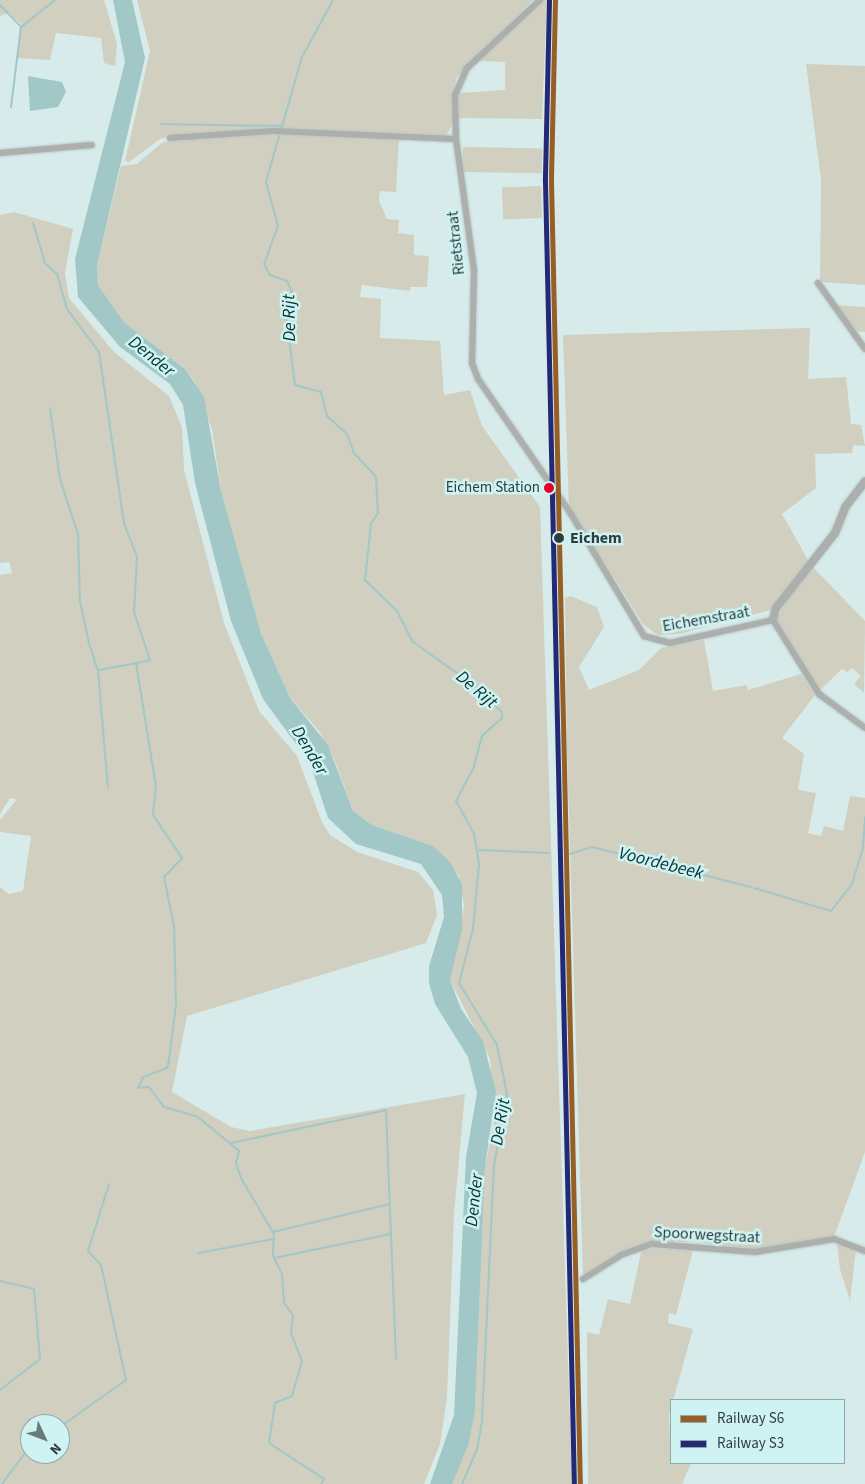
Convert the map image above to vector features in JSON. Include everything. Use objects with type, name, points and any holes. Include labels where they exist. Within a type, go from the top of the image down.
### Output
[{"type":"street","name":"Rietstraat","points":[[540,0],[463,74],[455,95],[456,138],[474,270],[472,363],[481,386],[556,492]]},
{"type":"street","points":[[170,138],[285,131],[456,138]]},
{"type":"street","points":[[0,153],[92,145]]},
{"type":"street","points":[[818,283],[865,349]]},
{"type":"street","name":"Eichemstraat","points":[[556,492],[644,636],[670,643],[774,620],[776,608],[835,533],[846,506],[865,482]]},
{"type":"street","points":[[774,620],[820,694],[865,728]]},
{"type":"street","name":"Spoorwegstraat","points":[[583,1280],[621,1255],[652,1244],[755,1252],[834,1239],[865,1251]]},
{"type":"shaded area","points":[[0,0],[104,0],[117,44],[115,66],[104,63],[101,38],[56,33],[50,60],[17,58],[21,24],[9,13],[0,16]]},
{"type":"shaded area","points":[[137,0],[533,0],[456,78],[453,123],[446,135],[280,129],[174,135],[160,139],[129,162],[125,161],[150,51]]},
{"type":"shaded area","points":[[542,0],[547,0],[542,119],[458,118],[459,93],[505,90],[505,62],[478,61]]},
{"type":"shaded area","points":[[806,64],[865,66],[865,285],[820,282],[821,180]]},
{"type":"shaded area","points":[[280,134],[399,138],[396,192],[380,191],[379,201],[387,219],[399,220],[398,233],[414,235],[414,255],[429,256],[427,287],[410,287],[410,291],[362,285],[360,297],[381,299],[380,338],[440,341],[444,395],[470,390],[482,426],[540,507],[572,1484],[452,1484],[475,1411],[485,1167],[495,1117],[490,1059],[450,980],[464,906],[459,876],[433,846],[372,825],[353,811],[334,758],[319,731],[290,698],[261,633],[221,491],[212,429],[195,382],[186,370],[124,322],[98,285],[97,266],[121,166],[137,164],[163,142]]},
{"type":"shaded area","points":[[463,147],[542,148],[542,173],[463,172]]},
{"type":"shaded area","points":[[541,186],[542,218],[503,219],[502,187]]},
{"type":"shaded area","points":[[14,212],[73,229],[65,273],[69,298],[114,352],[169,396],[182,427],[184,470],[224,623],[259,711],[297,756],[322,822],[330,835],[357,852],[418,872],[433,890],[437,915],[426,943],[187,1016],[172,1092],[231,1127],[250,1131],[465,1094],[454,1214],[447,1398],[440,1444],[424,1484],[0,1484],[0,887],[9,894],[23,891],[31,836],[0,832],[0,820],[17,799],[10,798],[0,814],[0,575],[12,573],[9,562],[0,563],[0,215]]},
{"type":"shaded area","points":[[834,305],[865,307],[865,332],[853,331]]},
{"type":"shaded area","points":[[810,328],[808,379],[846,377],[851,424],[861,425],[865,446],[853,445],[852,453],[815,454],[816,488],[782,514],[808,560],[771,610],[679,634],[658,635],[644,625],[569,507],[563,335]]},
{"type":"shaded area","points":[[811,565],[865,621],[864,693],[854,684],[861,676],[852,668],[847,672],[842,669],[820,690],[777,620],[786,600]]},
{"type":"shaded area","points":[[570,596],[597,607],[604,627],[579,667],[589,690],[639,670],[661,648],[704,640],[713,691],[747,685],[748,690],[801,674],[815,695],[782,738],[804,754],[798,790],[816,793],[808,833],[821,836],[824,826],[843,831],[850,796],[865,798],[865,1152],[834,1237],[755,1250],[696,1242],[646,1242],[583,1277],[567,749],[565,598]]},
{"type":"shaded area","points":[[837,1243],[856,1249],[850,1301],[840,1269]]},
{"type":"shaded area","points":[[642,1248],[693,1250],[676,1315],[669,1313],[668,1323],[693,1329],[673,1399],[670,1399],[670,1464],[691,1464],[682,1484],[588,1484],[587,1332],[599,1335],[608,1299],[630,1304]]},
{"type":"water","name":"Dender","points":[[113,0],[132,0],[145,58],[97,266],[98,285],[124,322],[186,370],[204,397],[221,491],[261,633],[290,698],[328,745],[353,811],[372,825],[433,846],[450,862],[462,884],[462,930],[450,980],[461,1009],[483,1041],[496,1092],[485,1167],[475,1411],[468,1446],[452,1484],[430,1484],[454,1415],[466,1157],[477,1093],[468,1057],[435,1004],[429,983],[429,966],[444,917],[442,895],[421,864],[356,844],[328,818],[310,763],[263,699],[231,621],[195,483],[183,405],[170,384],[120,347],[78,297],[75,259],[125,62]]},
{"type":"water","points":[[28,76],[62,82],[66,92],[58,107],[30,111]]},
{"type":"waterway","name":"De Rijt","points":[[11,107],[21,27],[55,0]]},
{"type":"waterway","name":"De Rijt","points":[[333,0],[302,57],[266,182],[278,226],[264,264],[270,275],[287,281],[292,292],[286,315],[295,385],[321,392],[327,416],[347,434],[354,453],[376,477],[378,513],[371,524],[365,580],[397,611],[413,642],[471,683],[502,712],[502,718],[482,736],[473,769],[456,801],[474,833],[479,865],[473,929],[459,983],[497,1045],[507,1094],[494,1165],[482,1421],[477,1449],[462,1484]]},
{"type":"waterway","points":[[0,5],[21,27]]},
{"type":"waterway","points":[[161,124],[281,126]]},
{"type":"waterway","points":[[33,223],[45,263],[57,274],[67,309],[99,352],[124,523],[137,557],[134,612],[150,660],[136,663],[156,786],[153,815],[182,858],[164,877],[174,926],[176,1005],[169,1060],[167,1068],[143,1077],[138,1088],[149,1087],[164,1107],[198,1117],[239,1151],[236,1163],[241,1178],[274,1234],[273,1256],[282,1274],[284,1303],[293,1315],[291,1333],[302,1361],[292,1396],[275,1403],[269,1443],[324,1479],[321,1484]]},
{"type":"waterway","points":[[50,408],[60,479],[78,534],[80,601],[88,640],[98,670],[136,663]]},
{"type":"waterway","points":[[98,670],[108,788]]},
{"type":"waterway","name":"Voordebeek","points":[[754,888],[831,911],[852,884],[863,847],[865,817]]},
{"type":"waterway","name":"Voordebeek","points":[[570,854],[592,847],[751,887]]},
{"type":"waterway","name":"Voordebeek","points":[[479,850],[549,853]]},
{"type":"waterway","points":[[231,1143],[386,1110],[396,1359]]},
{"type":"waterway","points":[[70,1420],[126,1380],[101,1265],[88,1251],[109,1184]]},
{"type":"waterway","points":[[273,1232],[390,1204]]},
{"type":"waterway","points":[[274,1258],[391,1234]]},
{"type":"waterway","points":[[198,1253],[273,1239]]},
{"type":"waterway","points":[[0,1281],[34,1289],[40,1359],[0,1390]]},
{"type":"waterway","points":[[2,1484],[20,1460]]},
{"type":"rail line","name":"S3","points":[[549,0],[545,181],[574,1484]]},
{"type":"rail line","name":"S6","points":[[555,0],[551,181],[580,1484]]},
{"type":"place","name":"Eichem Station","points":[[549,488]]},
{"type":"place","name":"Eichem","points":[[559,538]]}]
